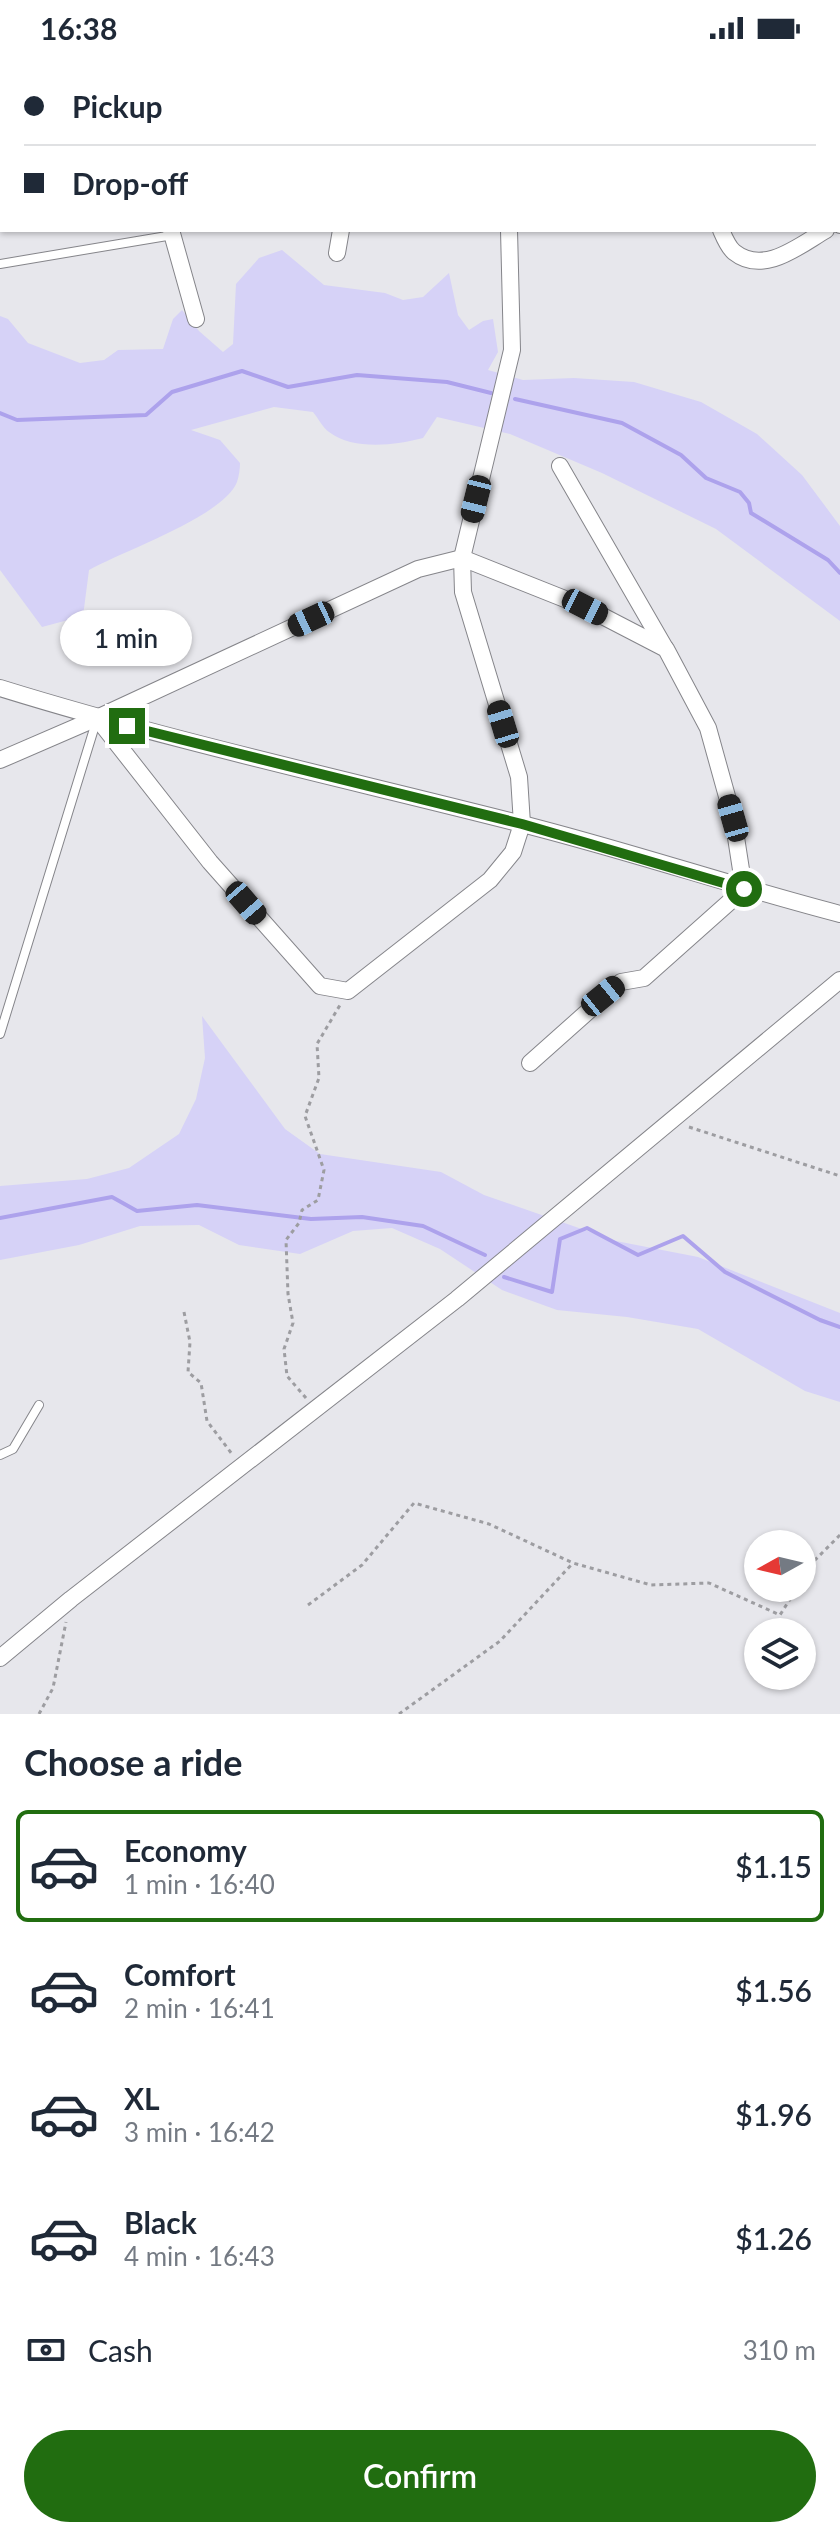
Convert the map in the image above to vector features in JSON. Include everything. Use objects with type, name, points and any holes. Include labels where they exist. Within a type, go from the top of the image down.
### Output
[{"type":"street","points":[[172,232],[196,319]]},
{"type":"street","points":[[337,253],[341,232]]},
{"type":"street","points":[[97,718],[210,862],[320,986],[348,991],[490,880],[513,852],[522,824],[519,777],[463,592],[462,558],[512,350],[509,232]]},
{"type":"street","points":[[722,232],[732,251],[752,261],[772,260],[822,232]]},
{"type":"street","points":[[560,466],[708,728],[733,818],[744,889]]},
{"type":"street","points":[[0,760],[418,569],[462,558],[585,607],[666,649]]},
{"type":"street","points":[[0,688],[97,718],[522,824],[840,914]]},
{"type":"street","points":[[530,1063],[621,982],[644,978],[744,889]]},
{"type":"street","points":[[0,1658],[71,1599],[457,1299],[840,980]]},
{"type":"lane","points":[[0,264],[172,232]]},
{"type":"lane","points":[[0,1034],[97,718]]},
{"type":"lane","points":[[0,1455],[13,1449],[39,1405]]},
{"type":"path","points":[[315,1409],[287,1376],[284,1349],[293,1323],[288,1294],[286,1240],[299,1223],[302,1210],[318,1200],[324,1170],[305,1116],[319,1078],[317,1044],[348,991]]},
{"type":"path","points":[[670,1121],[840,1176]]},
{"type":"path","points":[[184,1312],[190,1342],[188,1372],[201,1383],[207,1421],[241,1466]]},
{"type":"path","points":[[308,1605],[362,1565],[414,1503],[489,1524],[573,1563],[651,1585],[709,1583],[744,1599]]},
{"type":"path","points":[[816,1559],[840,1535]]},
{"type":"path","points":[[399,1714],[500,1641],[573,1563]]},
{"type":"path","points":[[39,1714],[53,1688],[71,1599]]},
{"type":"path","points":[[751,1602],[780,1615],[788,1602]]},
{"type":"shaded area","points":[[282,250],[324,285],[385,293],[403,300],[423,297],[449,273],[458,315],[469,330],[493,319],[498,352],[488,370],[523,380],[574,378],[634,382],[701,402],[757,434],[802,475],[840,526],[840,621],[716,529],[602,473],[510,434],[437,417],[423,438],[400,443],[363,444],[350,442],[329,432],[313,412],[274,407],[191,430],[220,440],[240,463],[237,482],[228,495],[171,532],[89,570],[83,616],[42,627],[0,570],[0,316],[8,319],[28,343],[80,363],[104,360],[118,350],[163,349],[173,319],[182,310],[199,331],[223,352],[233,344],[236,284],[259,258]]},
{"type":"shaded area","points":[[202,1016],[285,1129],[320,1154],[441,1172],[484,1195],[616,1241],[698,1257],[840,1313],[840,1402],[805,1391],[698,1329],[627,1317],[557,1310],[502,1290],[440,1249],[392,1228],[353,1231],[300,1254],[239,1245],[199,1225],[140,1226],[79,1245],[0,1260],[0,1186],[87,1179],[129,1168],[179,1134],[196,1099],[205,1058]]},
{"type":"waterway","points":[[0,413],[17,420],[146,415],[172,392],[242,371],[288,387],[357,375],[447,382],[491,393]]},
{"type":"waterway","points":[[515,399],[622,423],[681,455],[706,478],[740,492],[749,503],[751,513],[828,560],[840,573]]},
{"type":"waterway","points":[[0,1218],[112,1197],[137,1211],[197,1205],[311,1219],[362,1217],[423,1226],[485,1255]]},
{"type":"waterway","points":[[504,1277],[552,1292],[560,1239],[587,1228],[638,1255],[683,1236],[725,1272],[840,1327]]},
{"type":"route","points":[[127,726],[522,824],[744,889]]}]
